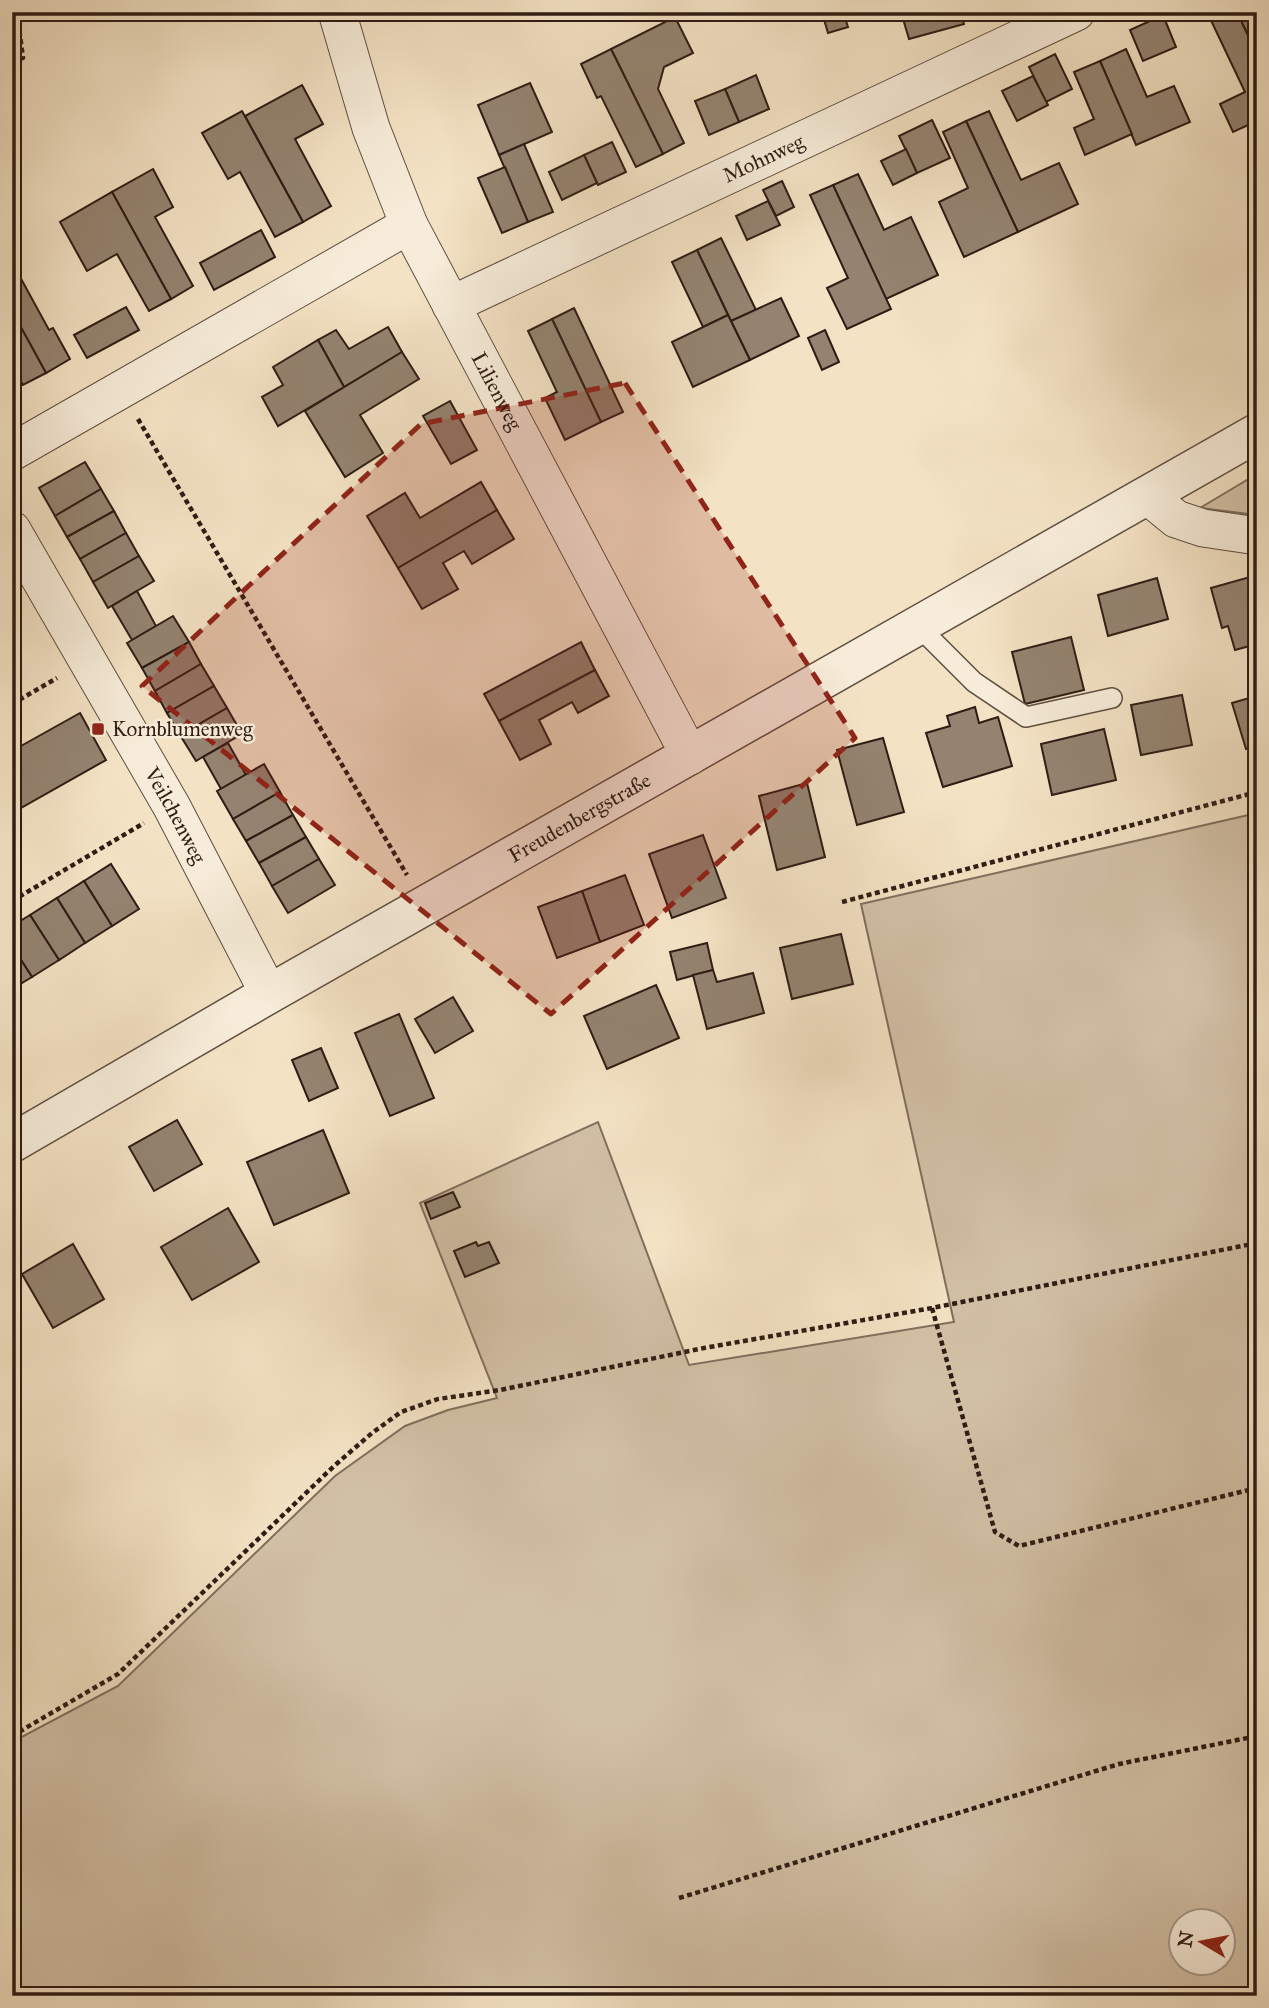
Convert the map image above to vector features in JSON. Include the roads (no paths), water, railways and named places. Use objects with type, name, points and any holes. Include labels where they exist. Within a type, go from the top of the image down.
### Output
[{"type":"street","name":"Lilienweg","points":[[337,12],[371,128],[409,225],[690,755]]},
{"type":"street","name":"Mohnweg","points":[[451,305],[1076,12]]},
{"type":"street","points":[[12,452],[409,225]]},
{"type":"street","name":"Freudenbergstraße","points":[[12,1143],[269,994],[1257,433]]},
{"type":"street","points":[[1148,496],[1175,519],[1203,528],[1257,536]]},
{"type":"street","name":"Veilchenweg","points":[[12,530],[172,807],[269,994]]},
{"type":"lane","points":[[917,625],[974,682],[1026,717],[1112,698]]},
{"type":"place","name":"Kornblumenweg","points":[[98,729]]}]
